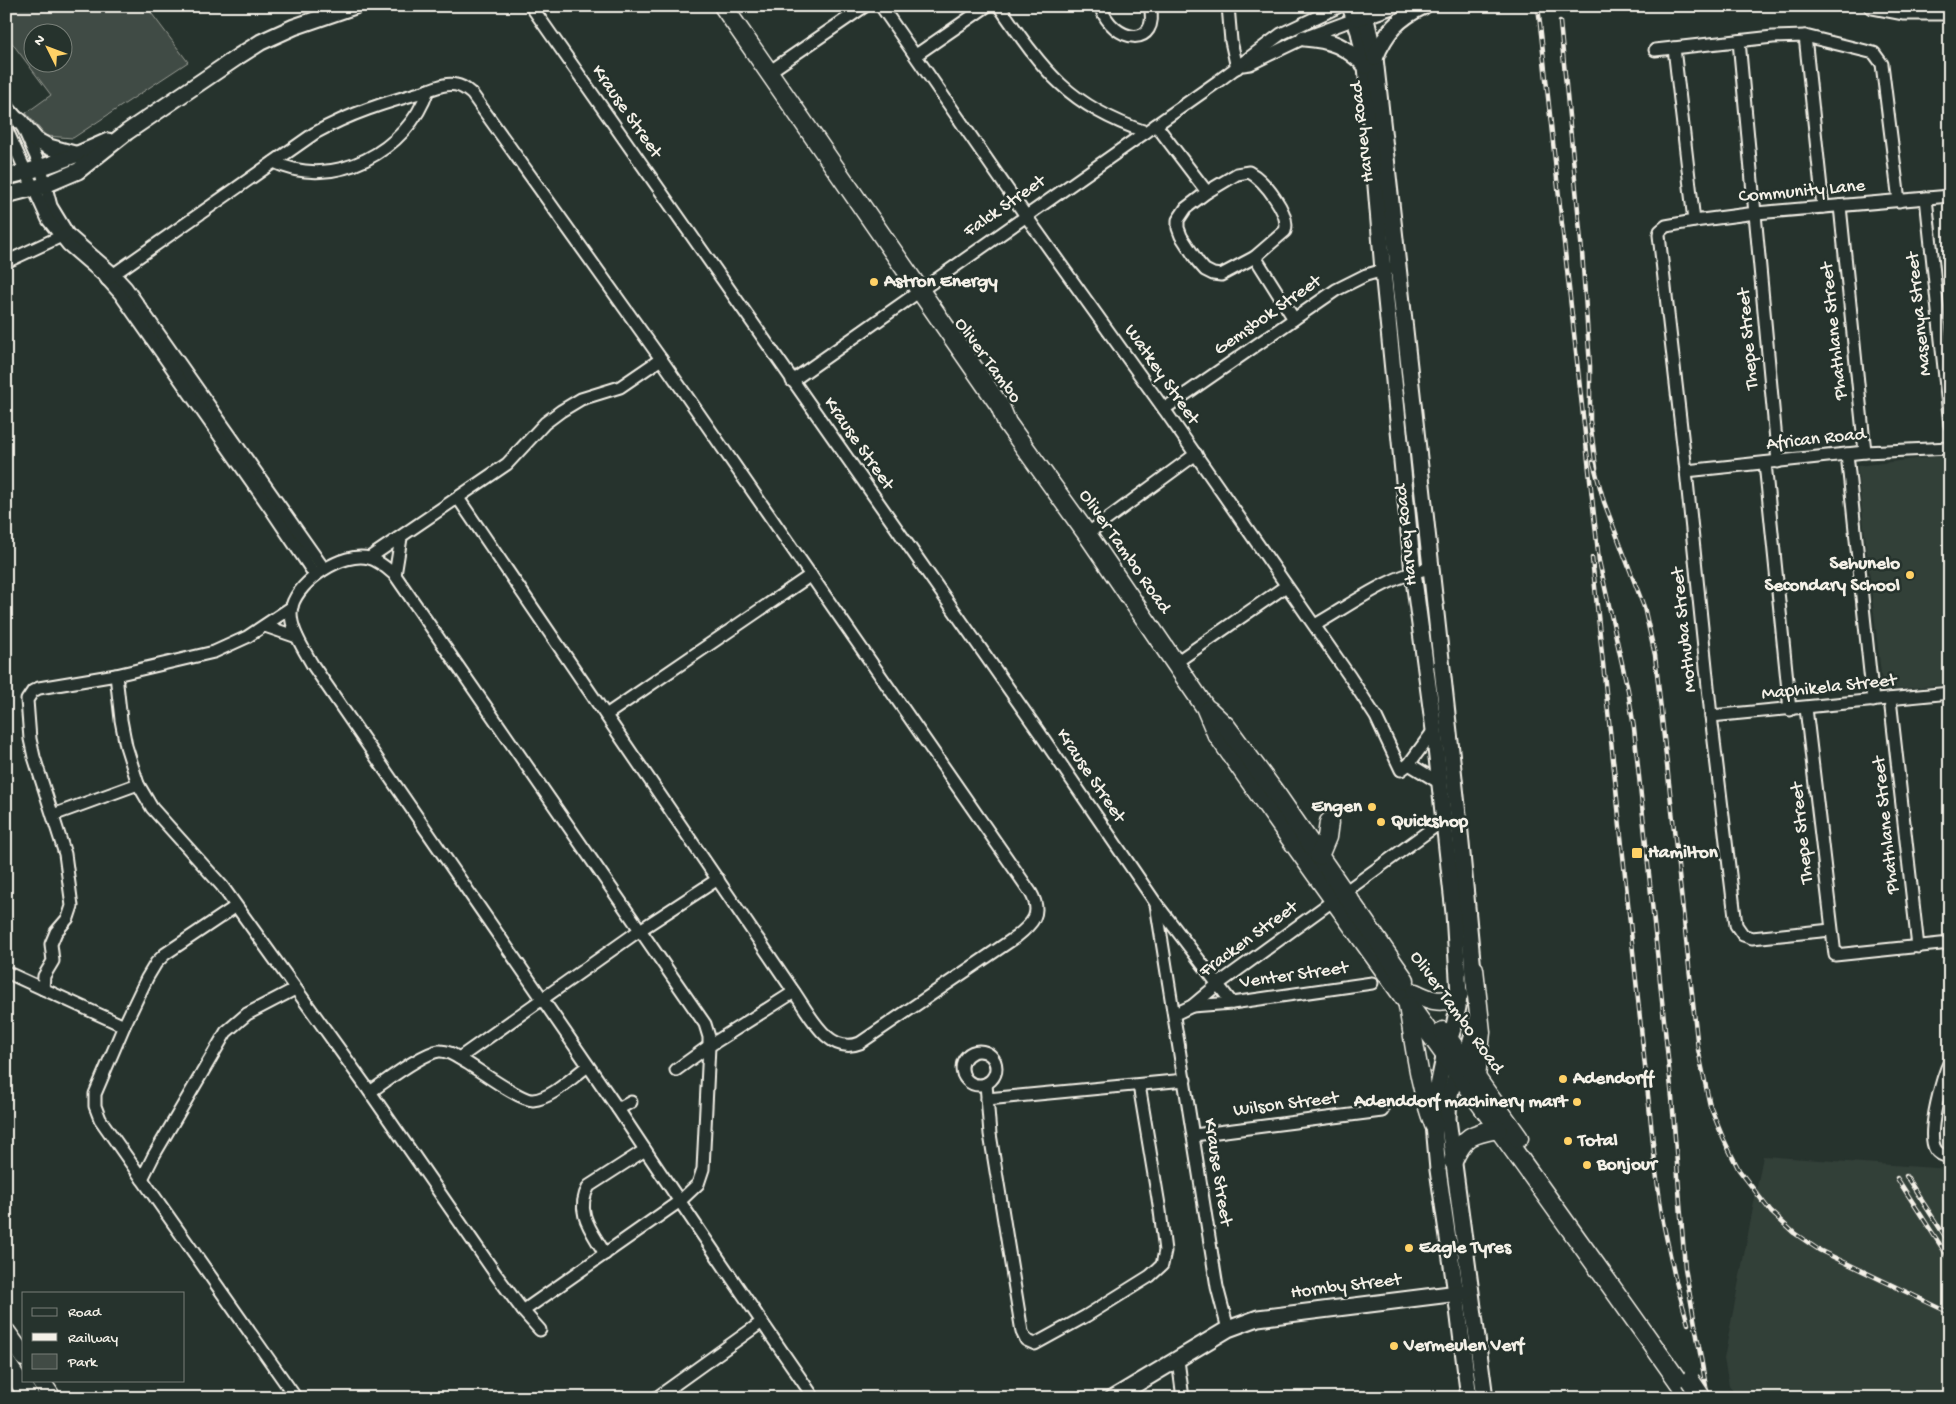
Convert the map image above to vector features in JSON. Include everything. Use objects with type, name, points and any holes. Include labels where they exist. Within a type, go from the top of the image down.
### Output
[{"type":"main road","points":[[6,195],[39,187],[78,171],[127,132],[261,42],[294,27],[355,6]]},
{"type":"main road","name":"Oliver Tambo","points":[[714,6],[1000,406],[1007,423]]},
{"type":"main road","name":"Oliver Tambo","points":[[723,6],[918,292]]},
{"type":"main road","points":[[1359,12],[1392,6]]},
{"type":"main road","points":[[1304,38],[1327,40],[1370,62],[1392,27],[1412,12],[1424,6]]},
{"type":"main road","points":[[1872,6],[1903,12],[1950,12]]},
{"type":"main road","name":"Harvey Road","points":[[1359,12],[1370,62],[1398,266],[1431,568],[1461,912],[1460,994],[1456,1020],[1447,1047],[1437,1091],[1434,1125],[1438,1170],[1464,1292]]},
{"type":"main road","name":"Harvey Road","points":[[1370,62],[1383,270],[1413,572],[1440,783],[1452,825]]},
{"type":"main road","points":[[13,125],[49,147],[78,155]]},
{"type":"main road","points":[[6,177],[78,155],[127,132]]},
{"type":"main road","name":"Oliver Tambo Road","points":[[1007,423],[1205,706],[1216,733],[1460,1065],[1498,1129],[1688,1389],[1702,1398]]},
{"type":"main road","name":"Oliver Tambo Road","points":[[1205,706],[1226,726],[1296,822],[1319,856],[1339,898]]},
{"type":"main road","points":[[1296,822],[1328,822],[1327,837],[1319,856]]},
{"type":"main road","name":"Harvey Road","points":[[1461,912],[1474,969],[1475,1026],[1472,1041],[1453,1084],[1448,1108],[1464,1292]]},
{"type":"main road","points":[[1474,969],[1481,1032],[1476,1076]]},
{"type":"main road","points":[[1434,1125],[1419,1078],[1411,998],[1441,1002],[1460,994]]},
{"type":"main road","name":"Oliver Tambo Road","points":[[1460,1065],[1476,1076],[1688,1389]]},
{"type":"main road","points":[[1453,1161],[1460,1146],[1466,1139],[1477,1133],[1498,1129]]},
{"type":"main road","points":[[1464,1292],[1468,1398]]},
{"type":"main road","points":[[1464,1292],[1485,1398]]},
{"type":"main road","name":"Hornby Street","points":[[1113,1398],[1228,1329],[1258,1318],[1464,1292]]},
{"type":"main road","points":[[6,1332],[22,1354]]},
{"type":"main road","points":[[6,1363],[30,1398]]},
{"type":"main road","points":[[41,1382],[52,1398]]},
{"type":"street","name":"Krause Street","points":[[531,6],[1039,732],[1155,902],[1232,1003]]},
{"type":"street","points":[[769,72],[865,6]]},
{"type":"street","name":"Watkey Street","points":[[881,6],[1026,216],[1315,625],[1376,717],[1405,767]]},
{"type":"street","points":[[916,55],[986,6]]},
{"type":"street","points":[[1000,6],[1030,51],[1064,89],[1087,106],[1107,117],[1146,132]]},
{"type":"street","points":[[1100,6],[1102,13],[1116,30],[1124,36],[1132,37],[1139,36],[1150,25],[1152,16],[1150,6]]},
{"type":"street","points":[[1228,6],[1231,41],[1239,67]]},
{"type":"street","name":"Falck Street","points":[[792,381],[1239,67],[1246,59],[1281,34],[1340,6]]},
{"type":"street","name":"Falck Street","points":[[1239,67],[1250,64],[1359,12]]},
{"type":"street","points":[[1805,36],[1823,207]]},
{"type":"street","points":[[1655,50],[1805,36],[1874,53],[1882,64],[1899,201]]},
{"type":"street","name":"Thepe Street","points":[[1739,41],[1778,462]]},
{"type":"street","points":[[1674,48],[1694,221]]},
{"type":"street","points":[[110,277],[316,133],[348,116],[428,90],[448,84],[464,87],[472,94],[661,359],[1032,893],[1037,906],[1033,920],[1016,937],[853,1045],[846,1046],[828,1038],[794,992],[458,498]]},
{"type":"street","points":[[274,162],[288,170],[315,172],[332,171],[366,161],[403,132],[423,106],[428,90]]},
{"type":"street","points":[[6,105],[34,170],[48,220],[144,311],[319,572]]},
{"type":"street","points":[[1156,125],[1207,192]]},
{"type":"street","points":[[1249,172],[1259,179],[1282,209],[1287,224],[1285,231],[1255,257],[1221,275],[1213,274],[1205,270],[1198,262],[1180,236],[1178,220],[1186,208],[1207,192],[1237,174],[1249,172]]},
{"type":"street","name":"Community Lane","points":[[1660,231],[1666,226],[1756,213],[1950,196]]},
{"type":"street","name":"Masenya Street","points":[[1926,198],[1950,425]]},
{"type":"street","name":"Phathlane Street","points":[[1840,206],[1865,452]]},
{"type":"street","name":"Mothuba Street","points":[[1660,231],[1659,239],[1686,471],[1711,716],[1738,930],[1746,937],[1752,938],[1832,930]]},
{"type":"street","points":[[6,262],[64,235]]},
{"type":"street","points":[[1255,257],[1294,318]]},
{"type":"street","name":"Gemsbok Street","points":[[1164,409],[1294,318],[1352,281],[1398,266]]},
{"type":"street","points":[[43,989],[44,976],[53,961],[51,944],[56,932],[68,918],[72,906],[65,854],[39,776],[30,739],[27,700],[29,695],[39,688],[116,675],[214,652],[247,637],[292,607],[299,594],[319,572],[344,560],[369,558],[507,464],[545,423],[561,411],[581,398],[620,387],[661,359]]},
{"type":"street","name":"African Road","points":[[1686,471],[1865,452],[1950,448]]},
{"type":"street","points":[[1086,534],[1196,454]]},
{"type":"street","points":[[1847,454],[1873,701]]},
{"type":"street","points":[[1765,464],[1790,710]]},
{"type":"street","points":[[395,575],[401,538]]},
{"type":"street","points":[[369,558],[395,575],[705,1024],[709,1037],[703,1169],[698,1184],[680,1201],[523,1311]]},
{"type":"street","points":[[1315,625],[1387,583],[1413,572],[1431,568]]},
{"type":"street","points":[[606,715],[811,575]]},
{"type":"street","points":[[1176,663],[1286,586]]},
{"type":"street","points":[[292,607],[297,637],[312,664],[814,1398]]},
{"type":"street","points":[[265,626],[297,637]]},
{"type":"street","points":[[116,675],[120,720],[126,746],[138,784],[152,808],[222,886],[235,907],[370,1092],[523,1311],[540,1330]]},
{"type":"street","name":"Maphikela Street","points":[[1711,716],[1790,710],[1950,693]]},
{"type":"street","name":"Phathlane Street","points":[[1890,699],[1918,947]]},
{"type":"street","name":"Thepe Street","points":[[1806,708],[1835,955],[1918,947]]},
{"type":"street","points":[[1434,730],[1405,767],[1440,783]]},
{"type":"street","points":[[52,815],[138,784]]},
{"type":"street","name":"Fracken Street","points":[[1174,1014],[1192,1006],[1217,985],[1339,898],[1436,825],[1452,825]]},
{"type":"street","points":[[459,1058],[640,930],[718,879]]},
{"type":"street","name":"Krause Street","points":[[1155,902],[1217,1287],[1228,1329]]},
{"type":"street","points":[[235,907],[165,954],[156,963],[124,1026],[94,1099],[100,1119],[296,1398]]},
{"type":"street","points":[[1918,947],[1950,943]]},
{"type":"street","points":[[6,972],[124,1026]]},
{"type":"street","name":"Venter Street","points":[[1192,1006],[1232,1003],[1372,983]]},
{"type":"street","points":[[142,1179],[226,1032],[247,1014],[295,989]]},
{"type":"street","points":[[676,1070],[709,1046],[794,992]]},
{"type":"street","points":[[370,1092],[431,1053],[440,1051],[448,1052],[515,1093],[532,1100],[546,1096],[588,1066]]},
{"type":"street","points":[[1950,1061],[1939,1094],[1933,1136],[1934,1146],[1937,1151],[1950,1157]]},
{"type":"street","points":[[987,1099],[1185,1080]]},
{"type":"street","points":[[986,1084],[990,1134],[1022,1332],[1026,1340],[1035,1344],[1086,1316],[1150,1276],[1158,1270],[1164,1260],[1165,1251],[1160,1211],[1139,1085]]},
{"type":"street","points":[[618,1109],[631,1102]]},
{"type":"street","name":"Wilson Street","points":[[1194,1135],[1382,1111]]},
{"type":"street","points":[[605,1254],[585,1217],[582,1207],[586,1192],[589,1186],[644,1150]]},
{"type":"street","points":[[656,1398],[762,1322]]},
{"type":"street","points":[[1178,1360],[1183,1398]]},
{"type":"shaded area","name":"Sehunelo Secondary School","points":[[1950,455],[1950,684],[1883,691],[1857,466]]},
{"type":"shaded area","points":[[1763,1156],[1950,1169],[1950,1398],[1738,1398],[1729,1385],[1724,1359]]},
{"type":"green space","points":[[6,6],[146,6],[188,62],[73,138],[46,136],[26,113],[51,95],[34,72],[72,72],[72,22],[22,22],[22,56],[6,35]]},
{"type":"railway","points":[[1538,6],[1599,561],[1628,690],[1634,728],[1672,1098],[1685,1268],[1708,1398]]},
{"type":"railway","points":[[1560,22],[1582,252],[1590,366],[1590,421],[1596,468]]},
{"type":"railway","points":[[1593,462],[1604,502],[1644,607],[1655,655],[1698,1049],[1710,1106],[1723,1138],[1739,1170],[1771,1212],[1794,1233],[1819,1250],[1950,1313]]},
{"type":"railway","points":[[1592,558],[1656,1172],[1663,1222],[1675,1278],[1688,1324]]},
{"type":"railway","points":[[1906,1176],[1950,1244]]},
{"type":"railway","points":[[1897,1178],[1950,1260]]},
{"type":"place","name":"Astron Energy","points":[[874,282]]},
{"type":"place","name":"Sehunelo Secondary School","points":[[1910,575]]},
{"type":"place","name":"Engen","points":[[1372,807]]},
{"type":"place","name":"Quickshop","points":[[1381,822]]},
{"type":"place","name":"Hamilton","points":[[1637,853]]},
{"type":"place","name":"Adendorff","points":[[1563,1079]]},
{"type":"place","name":"Adenddorf machinery mart","points":[[1577,1102]]},
{"type":"place","name":"Total","points":[[1568,1141]]},
{"type":"place","name":"Bonjour","points":[[1587,1165]]},
{"type":"place","name":"Eagle Tyres","points":[[1409,1248]]},
{"type":"place","name":"Vermeulen Verf","points":[[1394,1346]]}]
